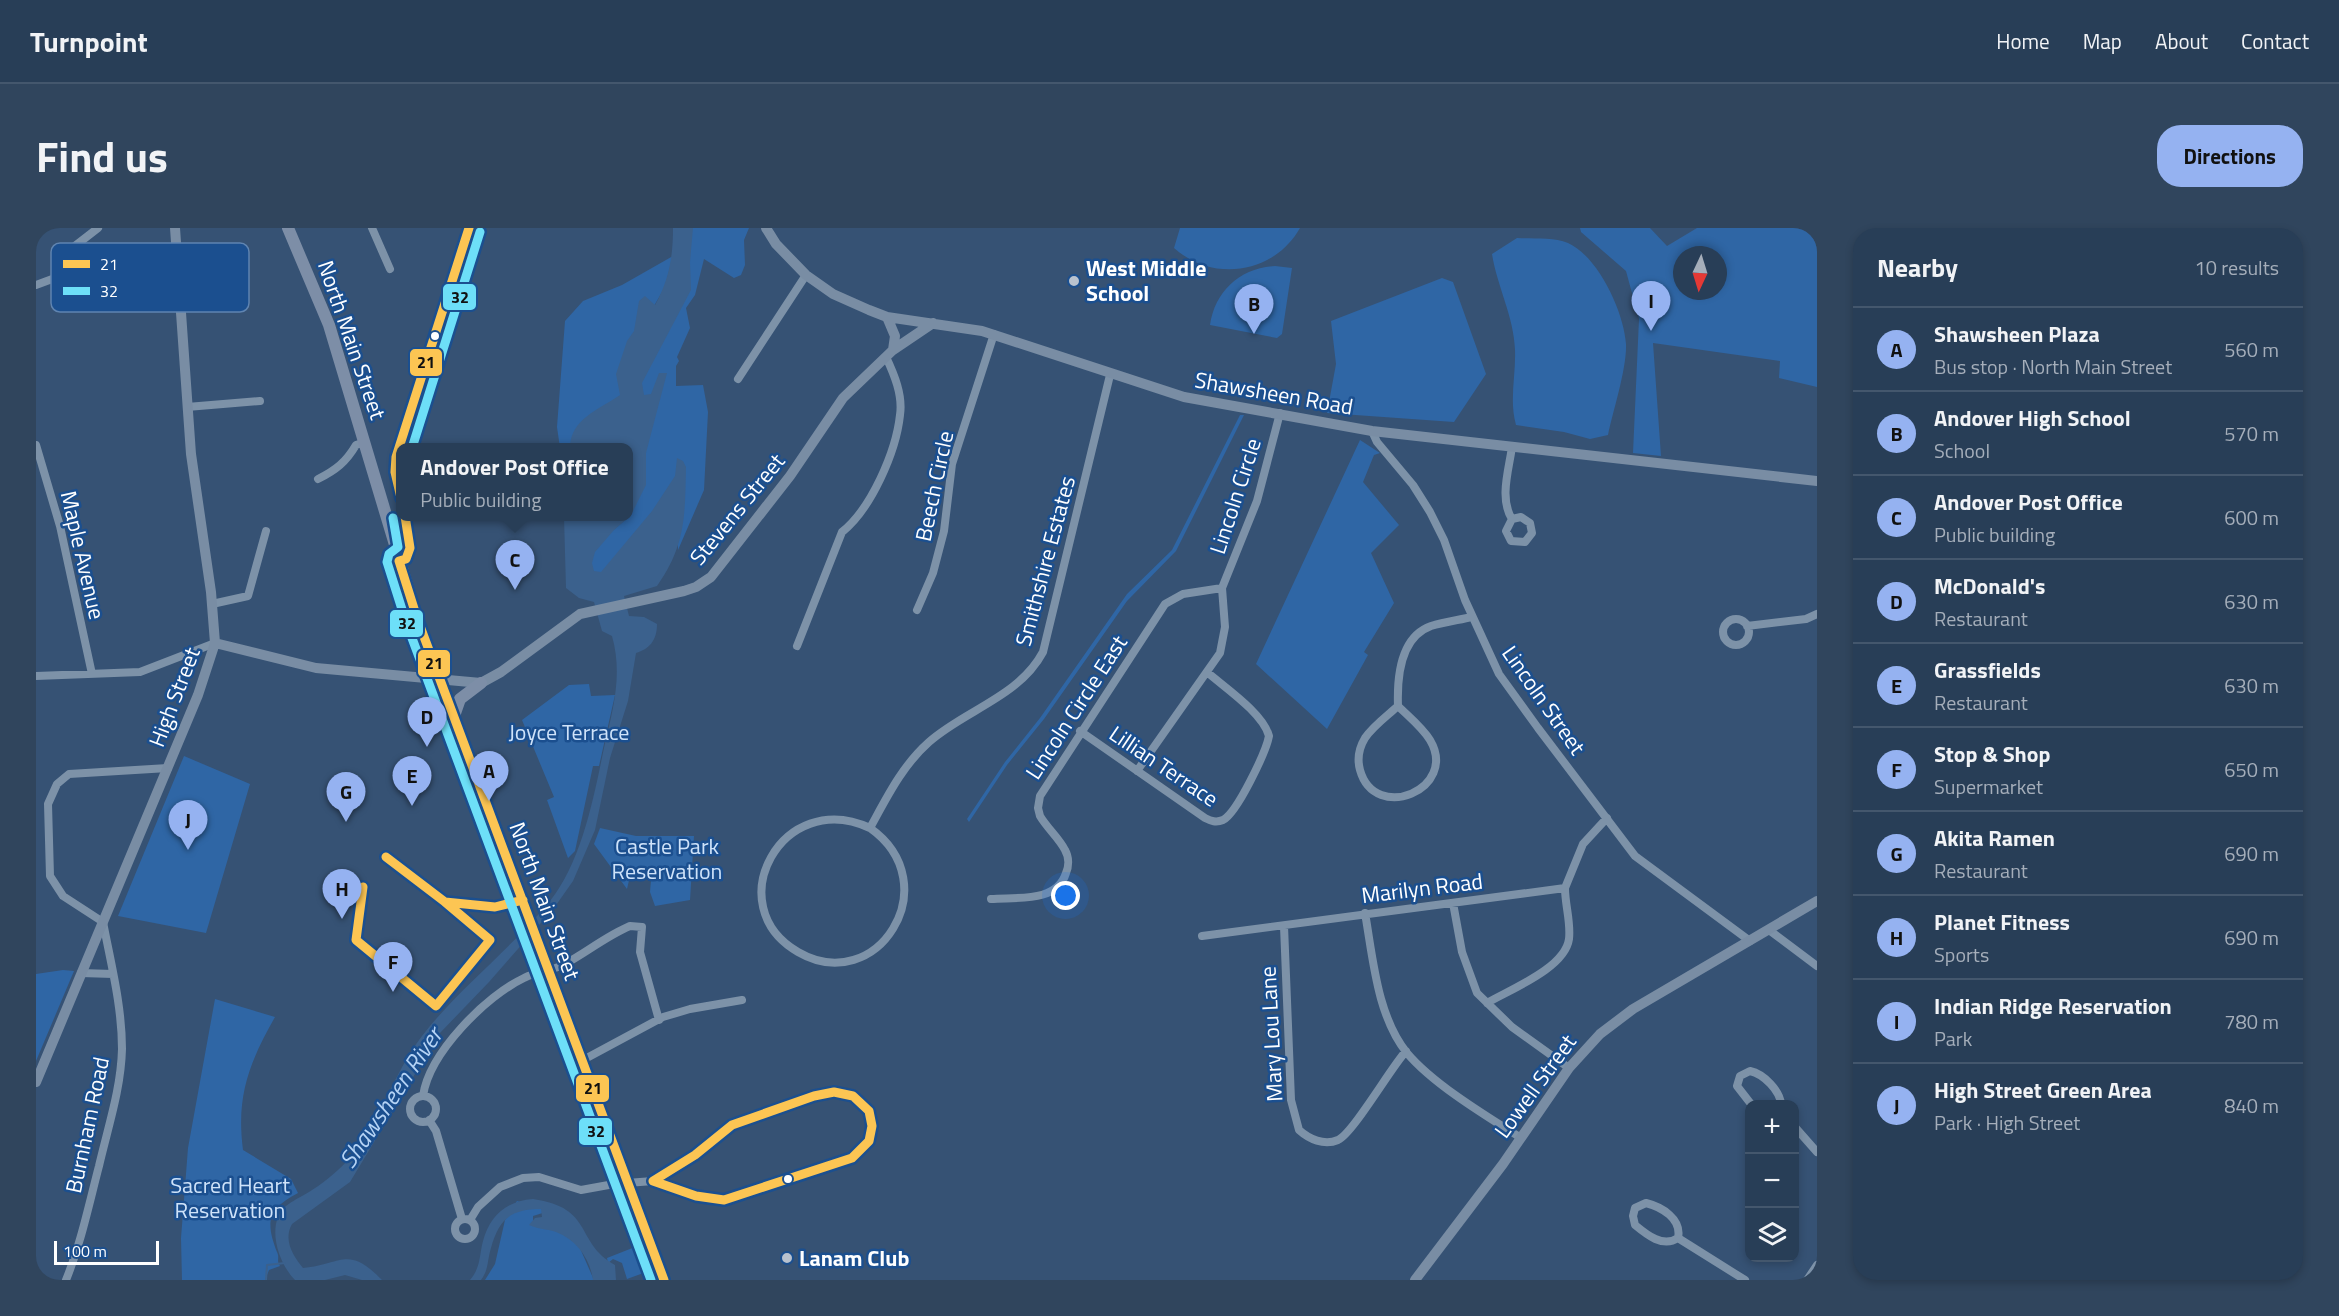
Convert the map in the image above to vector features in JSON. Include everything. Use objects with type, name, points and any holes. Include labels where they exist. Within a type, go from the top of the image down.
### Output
[{"type":"main road","name":"High Street","points":[[175,228],[176,243]]},
{"type":"main road","name":"North Main Street","points":[[288,228],[329,325],[399,561],[440,678],[630,1183],[664,1280]]},
{"type":"main road","points":[[400,443],[469,228]]},
{"type":"main road","name":"Shawsheen Road","points":[[766,228],[776,244],[806,275],[833,294],[887,317],[994,334],[1110,375],[1202,401],[1372,431],[1817,482]]},
{"type":"main road","name":"High Street","points":[[36,1082],[198,695],[215,643],[212,604],[195,486],[181,312]]},
{"type":"main road","points":[[887,317],[895,336],[890,353]]},
{"type":"main road","name":"Stevens Street","points":[[481,683],[501,672],[580,614],[684,591],[700,585],[711,577],[790,476],[843,398],[890,353],[933,323]]},
{"type":"main road","points":[[396,457],[396,476]]},
{"type":"main road","points":[[399,561],[406,559],[410,548],[406,521]]},
{"type":"main road","points":[[215,643],[316,668],[481,683]]},
{"type":"main road","points":[[454,716],[460,699],[481,683]]},
{"type":"main road","name":"Lowell Street","points":[[1415,1280],[1521,1138],[1569,1068],[1600,1034],[1624,1015],[1817,901]]},
{"type":"street","points":[[79,243],[98,228]]},
{"type":"street","points":[[372,228],[390,269]]},
{"type":"street","points":[[738,379],[806,275]]},
{"type":"street","points":[[36,285],[51,279]]},
{"type":"street","name":"Beech Circle","points":[[917,610],[933,573],[944,531],[952,464],[994,334]]},
{"type":"street","points":[[797,646],[842,532],[855,521],[871,500],[892,441],[900,415],[890,353]]},
{"type":"street","name":"Smithshire Estates","points":[[870,828],[895,782],[930,741],[1016,684],[1035,665],[1043,652],[1110,375]]},
{"type":"street","points":[[187,407],[260,401]]},
{"type":"street","name":"Lincoln Circle","points":[[1222,588],[1257,501],[1280,413]]},
{"type":"street","name":"Lincoln Street","points":[[1372,431],[1377,442],[1413,485],[1430,512],[1444,540],[1472,617],[1499,674],[1635,856],[1652,871],[1750,941]]},
{"type":"street","points":[[318,479],[336,470],[348,459],[356,445],[364,439]]},
{"type":"street","name":"Maple Avenue","points":[[36,444],[60,526],[92,674]]},
{"type":"street","points":[[1512,447],[1506,498],[1512,519]]},
{"type":"street","points":[[212,604],[248,596],[266,531]]},
{"type":"street","points":[[1137,771],[1220,653],[1225,627],[1222,588]]},
{"type":"street","name":"Lincoln Circle East","points":[[991,899],[1046,894],[1056,889],[1064,879],[1068,868],[1066,852],[1041,819],[1038,804],[1040,796],[1080,731],[1165,604],[1183,594],[1222,588]]},
{"type":"street","points":[[1747,626],[1806,619],[1817,614]]},
{"type":"street","points":[[1398,706],[1430,740],[1435,763],[1431,778],[1421,789],[1399,798],[1384,795],[1371,787],[1362,775],[1359,760],[1365,738],[1398,706],[1400,669],[1406,650],[1415,635],[1432,626],[1472,617]]},
{"type":"street","points":[[36,675],[140,672],[215,643]]},
{"type":"street","name":"Lillian Terrace","points":[[1080,731],[1212,821],[1223,820],[1235,808],[1269,736],[1267,728],[1258,717],[1207,672]]},
{"type":"street","points":[[103,922],[63,896],[50,876],[48,851],[50,796],[57,784],[69,774],[168,768]]},
{"type":"street","points":[[1487,1003],[1543,970],[1566,951],[1569,935],[1565,888],[1583,844],[1607,818]]},
{"type":"street","points":[[838,819],[870,828],[894,852],[903,872],[904,906],[896,927],[872,951],[851,960],[829,962],[797,952],[773,928],[764,908],[764,875],[772,854],[795,830],[815,821],[838,819]]},
{"type":"street","name":"Marilyn Road","points":[[1202,936],[1565,888]]},
{"type":"street","points":[[1453,903],[1469,973],[1477,993],[1512,1027],[1569,1068]]},
{"type":"street","points":[[1365,913],[1381,994],[1394,1029],[1406,1051],[1466,1103],[1521,1138]]},
{"type":"street","name":"Burnham Road","points":[[66,1280],[79,1245],[112,1115],[121,1065],[120,1022],[103,922]]},
{"type":"street","points":[[423,1096],[432,1100],[435,1107],[434,1114],[429,1120],[420,1121],[411,1113],[413,1102],[423,1096],[426,1083],[448,1046],[478,1011],[510,985],[527,976],[549,971],[630,926],[642,927],[640,952],[658,1020]]},
{"type":"street","name":"Mary Lou Lane","points":[[1284,926],[1291,1100],[1299,1130],[1314,1140],[1323,1142],[1340,1139],[1350,1130],[1390,1068],[1406,1051]]},
{"type":"street","points":[[1769,930],[1817,966]]},
{"type":"street","points":[[81,973],[113,974]]},
{"type":"street","points":[[583,1060],[658,1020],[690,1009],[742,1000]]},
{"type":"street","points":[[1747,1100],[1739,1093],[1737,1084],[1740,1077],[1749,1071],[1759,1074],[1777,1091],[1780,1100]]},
{"type":"street","points":[[429,1120],[436,1131],[466,1220],[500,1187],[524,1178],[539,1177],[580,1190],[653,1181],[696,1196],[718,1200],[732,1198],[858,1154],[871,1136],[869,1111],[858,1099],[846,1094],[829,1092],[814,1096],[732,1125],[695,1155],[653,1181]]},
{"type":"street","points":[[1799,1132],[1817,1152]]},
{"type":"street","points":[[1678,1238],[1678,1225],[1669,1215],[1649,1203],[1641,1203],[1635,1208],[1634,1222],[1644,1232],[1662,1242],[1678,1238],[1745,1280]]},
{"type":"street","points":[[1807,1280],[1817,1265]]},
{"type":"green space","points":[[689,228],[749,228],[744,240],[745,265],[741,275],[734,278],[704,259],[695,295],[686,308],[690,328],[677,357],[679,361],[676,366],[676,386],[703,385],[708,412],[704,490],[678,550],[678,534],[599,584],[584,561],[597,544],[624,521],[633,521],[637,408],[642,375]]},
{"type":"green space","points":[[1180,228],[1300,228],[1289,244],[1259,264],[1224,269],[1206,266],[1174,248]]},
{"type":"green space","points":[[1580,228],[1650,228],[1667,246],[1697,228],[1817,228],[1817,387],[1779,378],[1780,361],[1653,343],[1661,456],[1633,453],[1639,319],[1626,271],[1581,232]]},
{"type":"green space","points":[[1517,238],[1556,240],[1568,243],[1579,250],[1599,273],[1615,302],[1624,331],[1626,354],[1608,435],[1590,439],[1564,432],[1516,425],[1513,406],[1514,338],[1492,254]]},
{"type":"green space","points":[[673,256],[665,287],[654,306],[623,415],[626,443],[559,443],[557,427],[565,321],[583,301],[622,285]]},
{"type":"green space","points":[[1275,266],[1292,268],[1282,334],[1277,338],[1210,325],[1217,302],[1231,284],[1251,271]]},
{"type":"green space","points":[[1442,278],[1453,282],[1486,374],[1454,422],[1327,413],[1336,364],[1331,321]]},
{"type":"green space","points":[[1240,415],[1244,415],[1176,551],[1127,601],[1044,719],[1007,765],[969,822],[967,819],[1005,762],[1040,718],[1127,594],[1172,550]]},
{"type":"green space","points":[[1360,440],[1380,453],[1374,455],[1363,482],[1399,525],[1371,553],[1394,603],[1364,652],[1368,655],[1327,729],[1256,664]]},
{"type":"green space","name":"Joyce Terrace","points":[[589,684],[591,696],[615,695],[599,766],[593,766],[575,851],[568,858],[547,800],[554,797],[522,720],[569,685]]},
{"type":"green space","points":[[184,756],[250,784],[206,933],[118,916]]},
{"type":"green space","name":"Castle Park Reservation","points":[[600,828],[636,836],[694,836],[690,900],[655,906],[650,892],[651,880],[641,872],[630,876],[627,889],[594,844]]},
{"type":"green space","points":[[63,970],[74,971],[36,1061],[36,974]]},
{"type":"green space","name":"Sacred Heart Reservation","points":[[215,999],[275,1017],[252,1065],[243,1096],[241,1113],[243,1150],[291,1179],[298,1193],[280,1205],[272,1217],[271,1232],[280,1266],[269,1270],[265,1280],[182,1280],[181,1238],[188,1148]]},
{"type":"green space","points":[[517,1201],[549,1211],[533,1216],[533,1222],[572,1230],[594,1280],[485,1280],[495,1264],[505,1220]]},
{"type":"green space","points":[[640,1245],[649,1271],[627,1279],[622,1263],[613,1259],[608,1263],[607,1258]]},
{"type":"water","name":"Shawsheen River","points":[[673,228],[693,228],[690,262],[691,290],[642,383],[644,395],[651,394],[659,373],[667,373],[646,453],[646,485],[633,511],[633,443],[571,443],[580,422],[620,395],[616,374],[627,341],[634,331],[639,301],[645,296],[655,305],[664,286],[672,249]]},
{"type":"water","name":"Shawsheen River","points":[[677,458],[683,461],[686,467],[684,515],[674,557],[657,586],[624,596],[629,616],[644,617],[657,624],[657,630],[651,643],[636,653],[628,701],[610,758],[595,830],[573,881],[554,908],[489,982],[439,1034],[350,1182],[292,1224],[289,1230],[290,1248],[303,1268],[345,1259],[353,1260],[370,1269],[382,1280],[362,1280],[345,1275],[325,1280],[295,1280],[281,1259],[276,1242],[276,1225],[280,1212],[291,1202],[324,1182],[347,1161],[368,1131],[422,1036],[453,1001],[535,919],[561,885],[579,848],[611,720],[616,692],[617,664],[612,636],[602,631],[594,602],[579,598],[566,588],[564,521],[624,521],[595,552],[592,563],[594,571],[601,572],[652,511],[675,476]]},
{"type":"water","points":[[533,1199],[553,1203],[575,1218],[602,1256],[615,1265],[616,1280],[593,1280],[586,1258],[576,1245],[556,1232],[529,1225],[535,1218],[542,1217],[541,1209],[531,1209],[514,1214],[502,1223],[494,1238],[484,1276],[481,1280],[470,1280],[478,1266],[486,1232],[495,1217],[508,1206]]},
{"type":"waterway","points":[[266,1280],[267,1265],[285,1263]]},
{"type":"transit line","name":"21","points":[[400,443],[469,228]]},
{"type":"transit line","name":"32","points":[[414,443],[480,232]]},
{"type":"transit line","name":"21","points":[[396,457],[396,476]]},
{"type":"transit line","name":"32","points":[[393,518],[398,547],[389,554],[387,562],[406,622],[651,1280]]},
{"type":"transit line","name":"21","points":[[406,521],[410,548],[406,559],[399,561],[417,618],[664,1280]]},
{"type":"transit line","name":"21","points":[[386,857],[445,902],[495,907],[523,900]]},
{"type":"transit line","name":"21","points":[[363,887],[356,940],[436,1006],[490,940],[445,902]]},
{"type":"transit line","name":"21","points":[[834,1092],[853,1096],[869,1111],[872,1126],[869,1141],[852,1158],[724,1200],[696,1196],[653,1181],[695,1155],[732,1125],[814,1096],[834,1092]]},
{"type":"place","name":"West Middle School","points":[[1074,281]]},
{"type":"place","name":"Indian Ridge Reservation","points":[[1651,331]]},
{"type":"place","name":"Andover High School","points":[[1254,334]]},
{"type":"place","name":"Andover Post Office","points":[[515,590]]},
{"type":"place","name":"McDonald's","points":[[427,747]]},
{"type":"place","name":"Shawsheen Plaza","points":[[489,801]]},
{"type":"place","name":"Grassfields","points":[[412,806]]},
{"type":"place","name":"Akita Ramen","points":[[346,822]]},
{"type":"place","name":"High Street Green Area","points":[[188,850]]},
{"type":"place","name":"Planet Fitness","points":[[342,919]]},
{"type":"place","name":"Stop & Shop","points":[[393,992]]},
{"type":"place","name":"Lanam Club","points":[[787,1258]]}]
